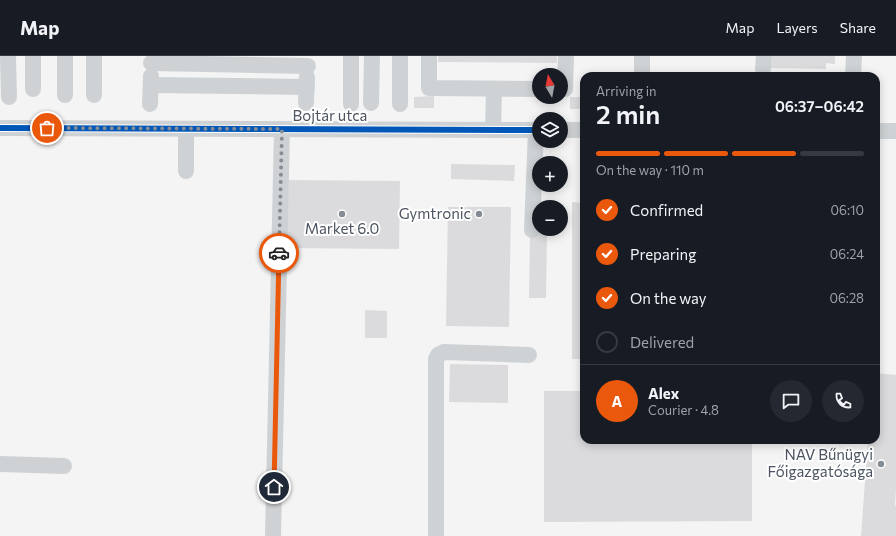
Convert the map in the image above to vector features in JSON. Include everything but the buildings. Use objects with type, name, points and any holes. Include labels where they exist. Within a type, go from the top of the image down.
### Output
[{"type":"street","points":[[8,56],[9,97]]},
{"type":"street","points":[[32,56],[33,89]]},
{"type":"street","points":[[65,56],[65,95]]},
{"type":"street","points":[[94,56],[94,94]]},
{"type":"street","points":[[351,56],[351,104]]},
{"type":"street","points":[[371,103],[372,56]]},
{"type":"street","points":[[400,56],[400,104]]},
{"type":"street","points":[[429,56],[429,88],[532,89]]},
{"type":"street","points":[[566,56],[566,68]]},
{"type":"street","points":[[642,56],[642,72]]},
{"type":"street","points":[[853,72],[854,56]]},
{"type":"street","points":[[150,104],[151,59],[308,61],[306,104]]},
{"type":"street","points":[[151,85],[307,87]]},
{"type":"street","points":[[493,130],[494,88]]},
{"type":"street","name":"Bojtár utca","points":[[0,128],[532,130]]},
{"type":"street","points":[[186,129],[186,171]]},
{"type":"street","points":[[273,536],[282,129]]},
{"type":"street","points":[[568,130],[580,130]]},
{"type":"street","points":[[880,131],[896,131]]},
{"type":"street","points":[[534,200],[536,148]]},
{"type":"street","points":[[436,536],[436,359],[438,355],[444,352],[529,355]]},
{"type":"street","points":[[0,464],[64,466]]},
{"type":"cycle path","points":[[0,128],[532,130]]},
{"type":"way so far","points":[[47,128],[282,129],[279,253]]},
{"type":"place","name":"Market 6.0","points":[[342,214]]},
{"type":"place","name":"Gymtronic","points":[[479,214]]},
{"type":"place","name":"NAV Bűnügyi Főigazgatósága","points":[[881,464]]},
{"type":"route","points":[[274,487],[279,253]]}]
